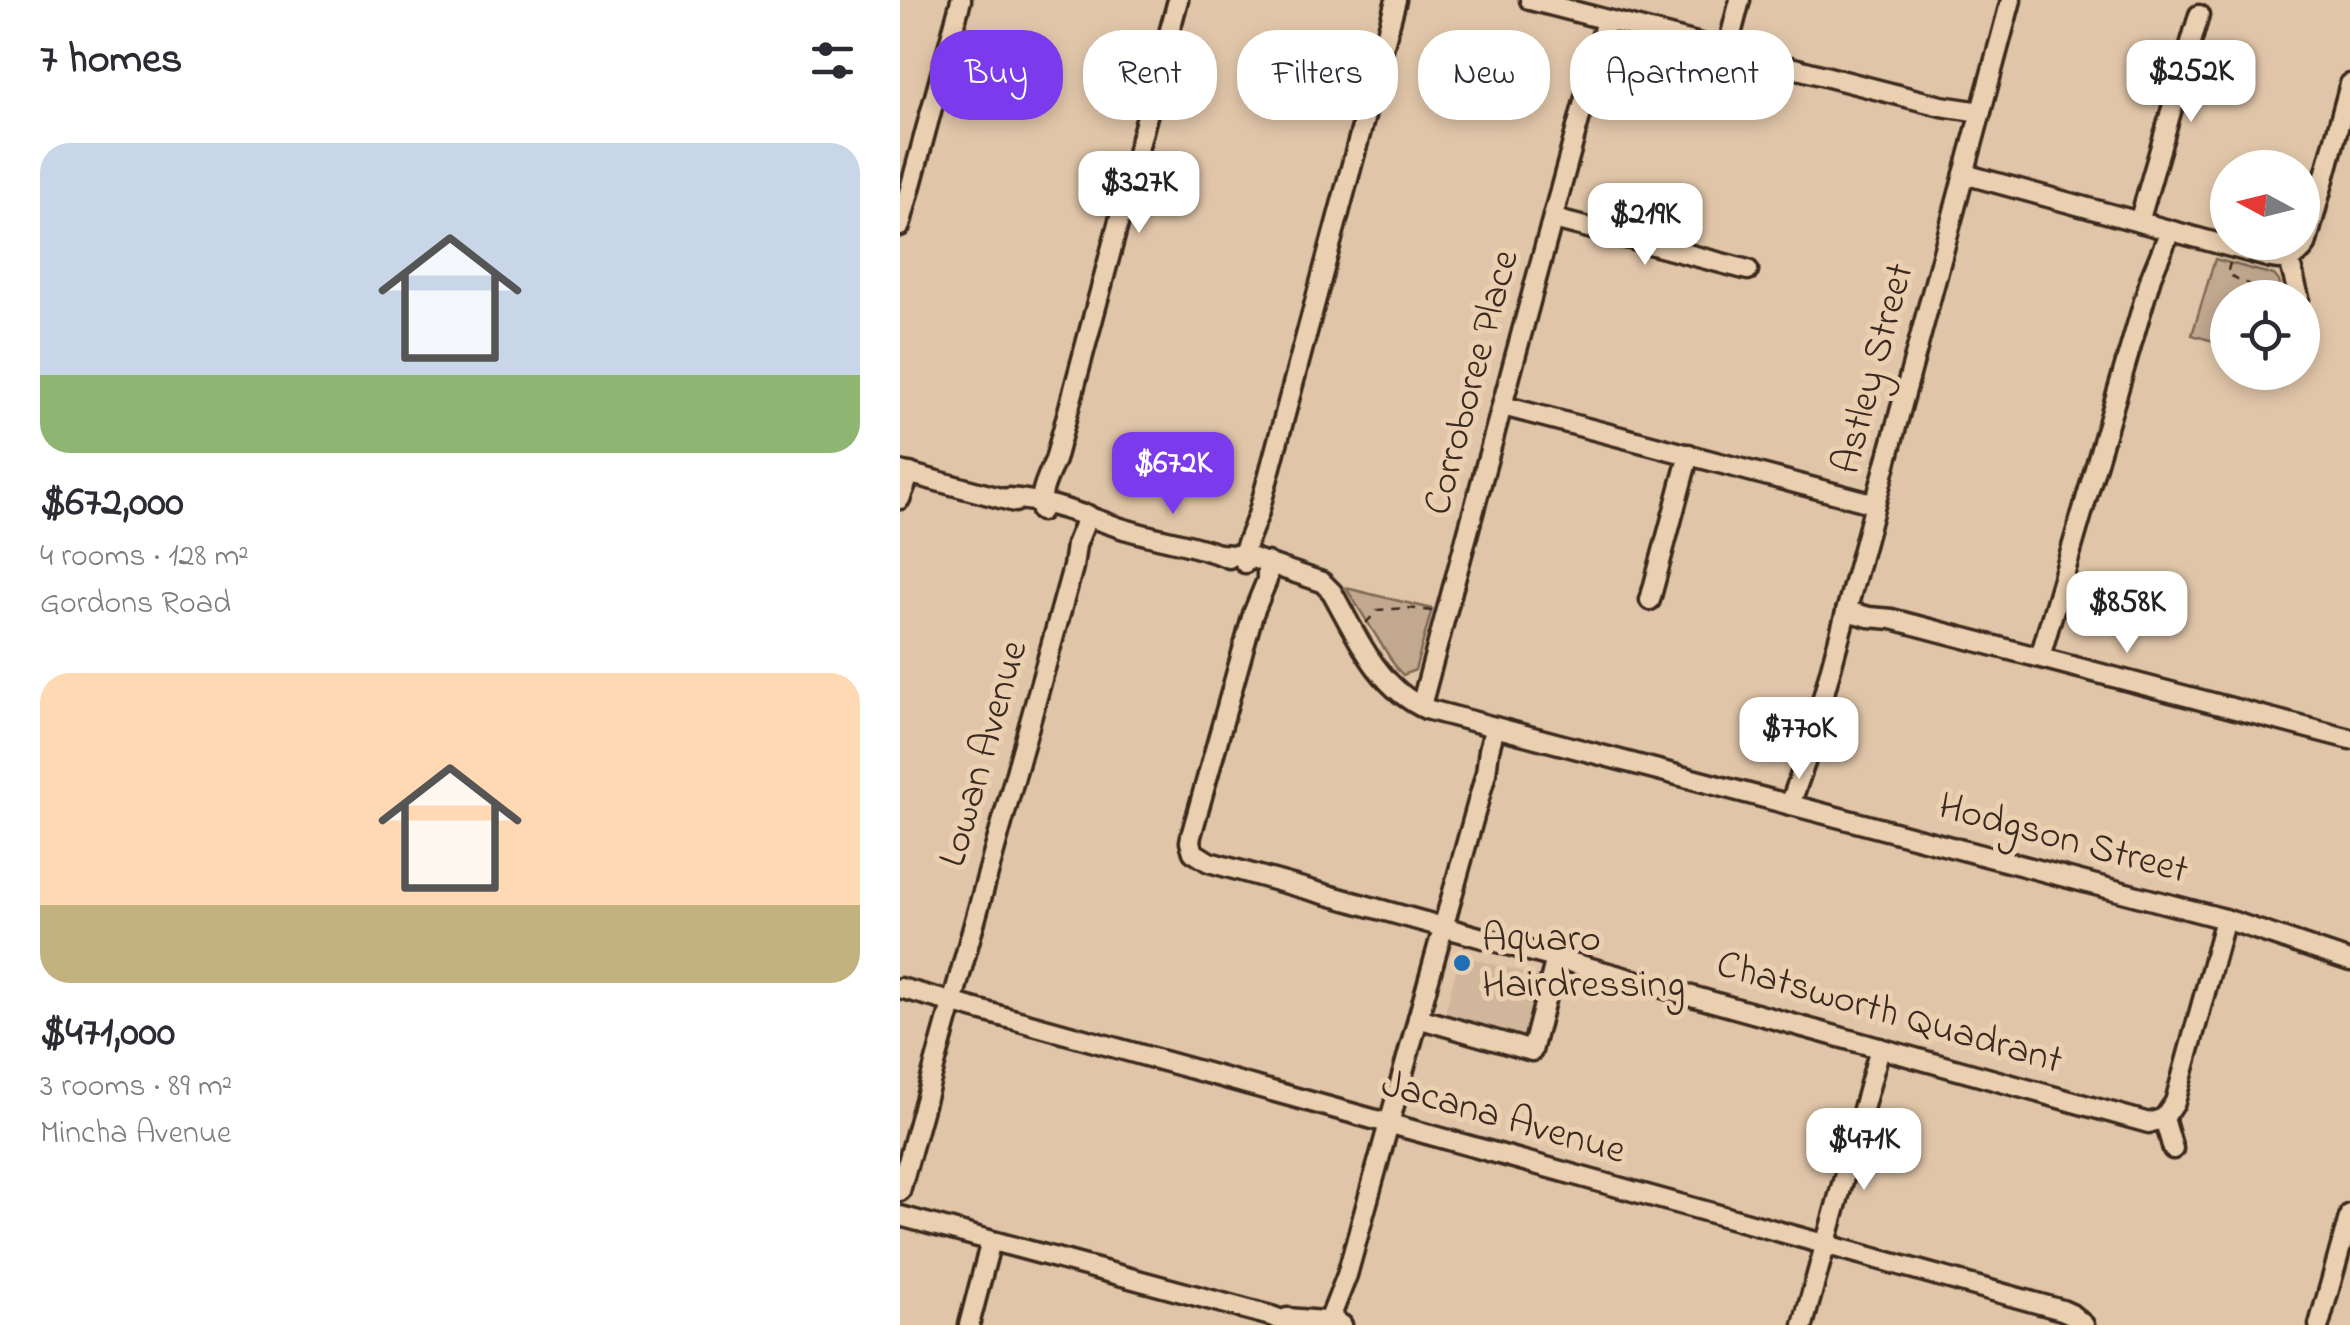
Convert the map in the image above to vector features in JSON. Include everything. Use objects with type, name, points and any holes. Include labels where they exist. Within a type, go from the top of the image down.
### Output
[{"type":"street","points":[[900,226],[960,0]]},
{"type":"street","points":[[1042,506],[1178,0]]},
{"type":"street","name":"Chatsworth Quadrant","points":[[1396,0],[1258,515],[1246,543],[1267,580],[1252,614],[1185,856],[2144,1122],[2164,1118]]},
{"type":"street","points":[[1530,0],[1646,30]]},
{"type":"street","points":[[1732,30],[1740,0]]},
{"type":"street","name":"Astley Street","points":[[1794,806],[2011,0]]},
{"type":"street","points":[[2140,222],[2199,15]]},
{"type":"street","name":"Corroboree Place","points":[[1421,706],[1606,20]]},
{"type":"street","points":[[1794,68],[1980,116]]},
{"type":"street","points":[[2320,194],[2350,84]]},
{"type":"street","points":[[1964,174],[2210,242]]},
{"type":"street","points":[[1554,220],[1748,270]]},
{"type":"street","points":[[2040,658],[2165,230]]},
{"type":"street","points":[[1503,406],[1875,504]]},
{"type":"street","points":[[1650,600],[1689,454]]},
{"type":"street","points":[[900,499],[905,472]]},
{"type":"street","name":"Hodgson Street","points":[[905,472],[1317,580],[1327,586],[1382,676],[1398,693],[1421,706],[2225,919],[2350,960]]},
{"type":"street","name":"Lowan Avenue","points":[[900,1191],[1086,520]]},
{"type":"street","points":[[1847,607],[1871,609],[1892,619],[2350,740]]},
{"type":"street","points":[[1271,1316],[1333,1324],[1486,773],[1497,752],[1499,728]]},
{"type":"street","points":[[2173,1148],[2164,1118],[2175,1102],[2225,919]]},
{"type":"street","points":[[1418,1018],[1532,1051],[1556,958]]},
{"type":"street","name":"Jacana Avenue","points":[[900,988],[2062,1310],[2084,1325]]},
{"type":"street","points":[[1803,1325],[1880,1048]]},
{"type":"street","points":[[2319,1325],[2350,1214]]},
{"type":"street","points":[[900,1216],[1295,1325]]},
{"type":"street","points":[[968,1325],[991,1241]]},
{"type":"path","points":[[2230,262],[2226,274],[2239,280]]},
{"type":"path","points":[[1366,624],[1378,610],[1433,611]]},
{"type":"shaded area","points":[[2215,260],[2274,275],[2278,280],[2210,280],[2210,340],[2192,335]]},
{"type":"shaded area","points":[[1346,588],[1432,609],[1415,670],[1403,675],[1397,669]]},
{"type":"shaded area","points":[[1460,955],[1554,981],[1534,1054],[1441,1028]]},
{"type":"place","name":"Aquaro Hairdressing","points":[[1462,963]]}]
